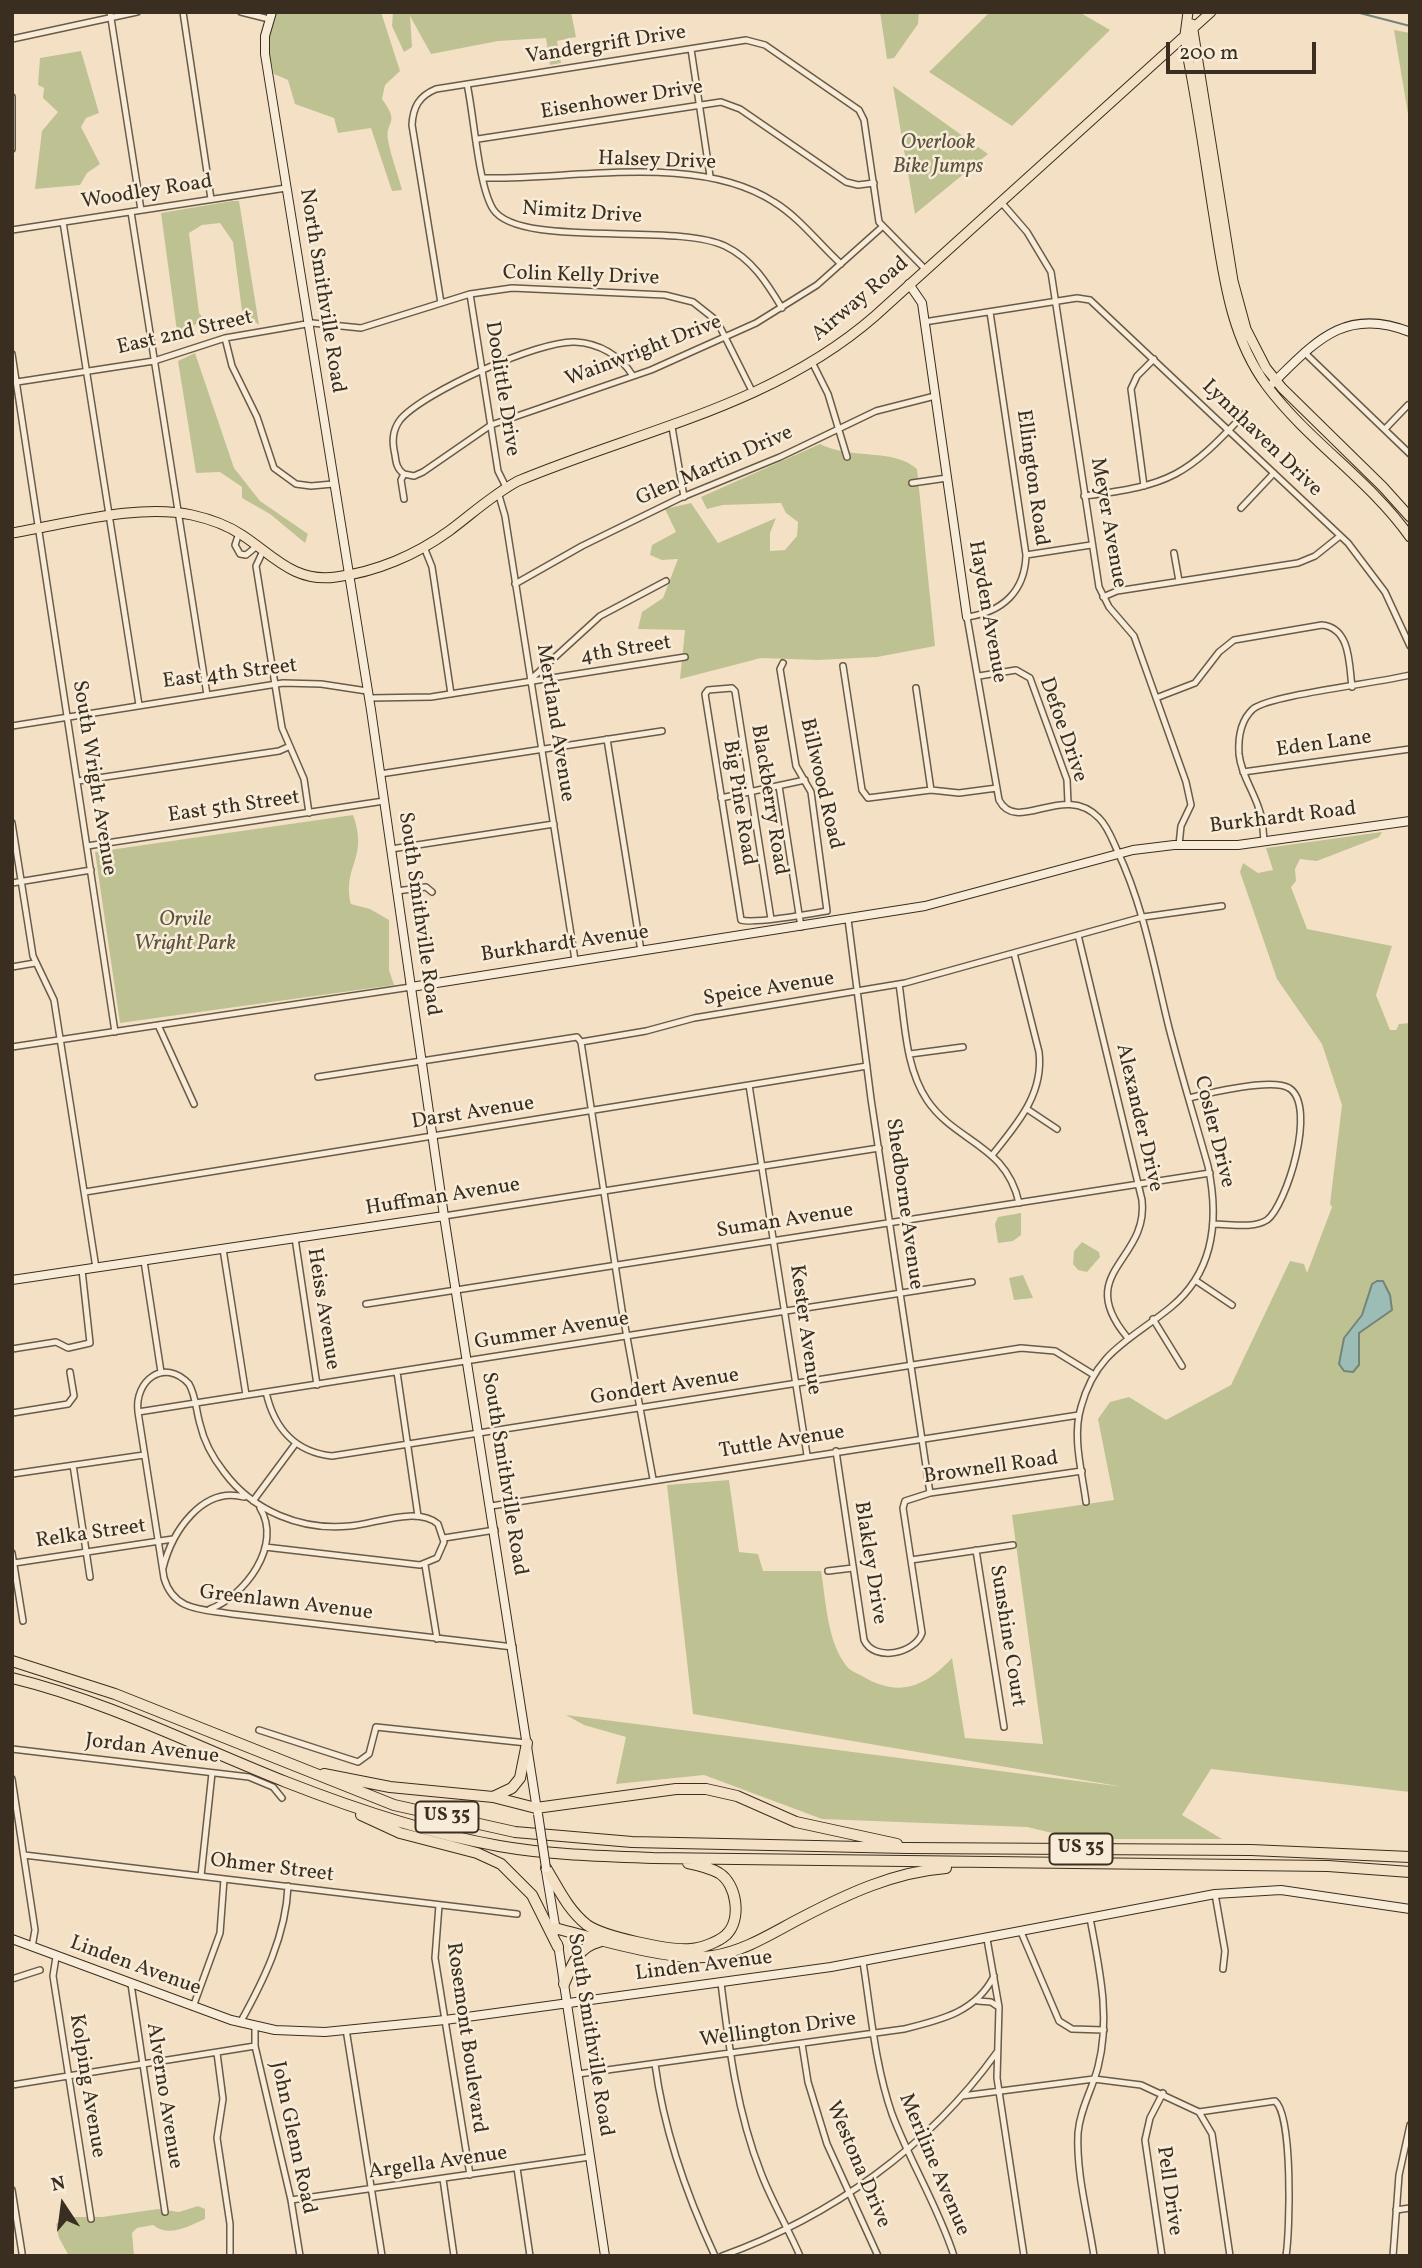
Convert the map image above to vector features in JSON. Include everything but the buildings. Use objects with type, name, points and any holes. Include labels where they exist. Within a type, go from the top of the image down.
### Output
[{"type":"highway","name":"US 35","points":[[12,1661],[104,1690],[292,1767],[394,1805],[515,1832],[632,1842],[907,1848],[1251,1850],[1410,1857]]},
{"type":"highway","name":"US 35","points":[[12,1678],[83,1699],[303,1788],[422,1828],[502,1846],[597,1856],[660,1858],[1192,1864],[1410,1872]]},
{"type":"highway","points":[[494,1797],[512,1788],[520,1778],[527,1743]]},
{"type":"highway","points":[[292,1767],[390,1787],[494,1797],[537,1811],[676,1789],[706,1789],[737,1796],[796,1822],[889,1841],[907,1848]]},
{"type":"highway","points":[[303,1788],[400,1833],[477,1853],[501,1864],[532,1895],[558,1947]]},
{"type":"highway","points":[[546,1868],[575,1915],[590,1927],[654,1944],[690,1949],[705,1946],[726,1935],[735,1922],[736,1911],[728,1881],[719,1873],[696,1864],[660,1858]]},
{"type":"highway","points":[[555,1928],[602,1941],[693,1957],[711,1957],[739,1950],[863,1888],[932,1869],[997,1863]]},
{"type":"highway","points":[[564,1984],[578,1955],[587,1944],[602,1941]]},
{"type":"main road","name":"Airway Road","points":[[12,533],[152,511],[178,512],[210,520],[239,533],[287,569],[304,575],[326,578],[348,575],[400,559],[424,547],[502,489],[533,475],[673,427],[753,393],[812,362],[863,327],[1210,12]]},
{"type":"main road","points":[[1188,14],[1188,58],[1228,298],[1248,355],[1272,384],[1410,517]]},
{"type":"main road","name":"North Smithville Road","points":[[270,15],[265,54],[348,575]]},
{"type":"main road","points":[[1189,32],[1203,94],[1238,305],[1256,351],[1289,412],[1390,510],[1410,537]]},
{"type":"main road","points":[[1158,59],[1179,51],[1188,58]]},
{"type":"main road","name":"Hayden Avenue","points":[[909,284],[920,298],[968,617]]},
{"type":"main road","points":[[1272,384],[1323,336],[1350,325],[1381,323],[1410,332]]},
{"type":"main road","name":"South Smithville Road","points":[[348,575],[605,2256]]},
{"type":"main road","name":"Burkhardt Road","points":[[1118,853],[1179,845],[1224,846],[1410,821]]},
{"type":"main road","name":"Burkhardt Avenue","points":[[411,986],[801,927],[946,901],[1118,853]]},
{"type":"main road","name":"Huffman Avenue","points":[[12,1280],[444,1216]]},
{"type":"main road","name":"Linden Avenue","points":[[12,1939],[240,2023],[293,2032],[445,2020],[863,1962],[1214,1894],[1281,1890],[1410,1909]]},
{"type":"street","points":[[12,38],[110,15],[137,12]]},
{"type":"street","points":[[183,12],[211,199]]},
{"type":"street","points":[[241,12],[270,15]]},
{"type":"street","points":[[110,15],[141,211]]},
{"type":"street","name":"Vandergrift Drive","points":[[467,84],[756,40],[853,104],[864,120],[882,228]]},
{"type":"street","points":[[691,49],[710,176]]},
{"type":"street","points":[[441,303],[412,117],[415,106],[425,94],[436,89],[467,84]]},
{"type":"street","name":"Nimitz Drive","points":[[467,84],[492,207],[510,224],[534,229],[685,237],[718,243],[752,265],[782,308]]},
{"type":"street","points":[[12,97],[12,149]]},
{"type":"street","name":"Eisenhower Drive","points":[[478,139],[721,102],[734,106],[841,179],[858,185],[874,183]]},
{"type":"street","name":"Halsey Drive","points":[[484,178],[710,176],[749,188],[777,203],[841,264]]},
{"type":"street","name":"Woodley Road","points":[[12,230],[286,188]]},
{"type":"street","name":"Meyer Avenue","points":[[1001,202],[1046,261],[1055,301],[1091,545],[1103,597],[1131,631],[1191,801],[1181,826],[1179,845]]},
{"type":"street","points":[[131,212],[207,695]]},
{"type":"street","points":[[62,222],[139,705]]},
{"type":"street","points":[[882,228],[925,269]]},
{"type":"street","name":"Wainwright Drive","points":[[404,474],[414,476],[423,472],[491,425],[633,376],[726,338],[782,308],[817,285],[882,228]]},
{"type":"street","name":"Colin Kelly Drive","points":[[361,328],[470,294],[512,288],[675,296],[705,309],[717,321],[753,393]]},
{"type":"street","name":"Doolittle Drive","points":[[470,294],[502,489]]},
{"type":"street","name":"Lynnhaven Drive","points":[[924,322],[1082,297],[1090,300],[1340,536],[1367,565],[1385,592],[1410,646]]},
{"type":"street","name":"Ellington Road","points":[[968,617],[990,612],[1012,596],[1023,578],[1027,555],[990,312]]},
{"type":"street","name":"East 2nd Street","points":[[17,382],[154,361],[225,338],[308,324],[329,322],[361,328]]},
{"type":"street","points":[[225,338],[230,359],[257,417],[274,468],[296,484],[334,484]]},
{"type":"street","points":[[404,499],[401,480],[404,474],[398,468],[392,444],[400,421],[432,396],[482,370],[551,346],[576,342],[608,351],[633,376]]},
{"type":"street","points":[[1304,352],[1410,453]]},
{"type":"street","name":"South Wright Avenue","points":[[12,354],[115,1032]]},
{"type":"street","points":[[1144,486],[1131,389],[1134,380],[1154,359]]},
{"type":"street","points":[[812,362],[840,429],[847,457]]},
{"type":"street","name":"Glen Martin Drive","points":[[515,584],[594,540],[684,496],[885,407],[935,396]]},
{"type":"street","points":[[1385,429],[1408,405]]},
{"type":"street","points":[[1084,496],[1144,486],[1184,471],[1246,412]]},
{"type":"street","points":[[673,427],[684,496]]},
{"type":"street","points":[[1241,508],[1274,473]]},
{"type":"street","points":[[912,483],[947,478]]},
{"type":"street","name":"Mertland Avenue","points":[[502,489],[575,960]]},
{"type":"street","points":[[239,533],[235,544],[240,554],[246,555],[260,549]]},
{"type":"street","points":[[1103,597],[1179,581],[1306,561],[1340,536]]},
{"type":"street","points":[[1027,555],[1091,545]]},
{"type":"street","points":[[424,547],[432,567],[451,694]]},
{"type":"street","points":[[260,549],[256,566],[275,684],[288,747],[304,779],[309,813]]},
{"type":"street","points":[[1174,553],[1179,581]]},
{"type":"street","points":[[530,680],[600,616],[666,581]]},
{"type":"street","name":"Hayden Avenue","points":[[968,617],[1001,804],[1011,813],[1068,803]]},
{"type":"street","points":[[1156,698],[1195,683],[1219,652],[1234,640],[1322,625],[1336,629],[1343,638],[1352,687]]},
{"type":"street","name":"4th Street","points":[[530,680],[685,657]]},
{"type":"street","name":"Billwood Road","points":[[783,663],[780,669],[796,766],[811,792],[827,911],[800,913]]},
{"type":"street","points":[[842,666],[865,796],[873,799],[931,790],[967,793],[997,788]]},
{"type":"street","name":"Defoe Drive","points":[[979,676],[1017,670],[1030,678],[1067,780],[1068,803]]},
{"type":"street","points":[[1264,841],[1260,811],[1243,772],[1240,737],[1243,722],[1255,707],[1274,700],[1410,675]]},
{"type":"street","name":"East 4th Street","points":[[12,726],[67,715],[275,684],[307,682],[368,695],[406,699],[530,680]]},
{"type":"street","name":"Big Pine Road","points":[[732,688],[706,691],[741,920],[771,919]]},
{"type":"street","name":"Blackberry Road","points":[[732,688],[771,919]]},
{"type":"street","points":[[916,688],[931,790]]},
{"type":"street","points":[[380,774],[662,731]]},
{"type":"street","points":[[607,739],[641,951]]},
{"type":"street","points":[[78,781],[279,751],[288,747]]},
{"type":"street","name":"Eden Lane","points":[[1243,772],[1410,749]]},
{"type":"street","points":[[721,799],[806,780]]},
{"type":"street","points":[[779,786],[801,927]]},
{"type":"street","name":"East 5th Street","points":[[87,846],[384,801]]},
{"type":"street","points":[[1068,803],[1087,808],[1100,818],[1118,853]]},
{"type":"street","points":[[12,823],[35,963],[51,990],[96,1268]]},
{"type":"street","points":[[391,849],[554,824]]},
{"type":"street","name":"Cosler Drive","points":[[1086,1502],[1077,1437],[1079,1415],[1094,1375],[1109,1353],[1127,1337],[1181,1298],[1195,1280],[1207,1256],[1214,1224],[1210,1173],[1133,882],[1118,853]]},
{"type":"street","points":[[12,883],[91,870]]},
{"type":"street","points":[[397,891],[426,887],[432,892]]},
{"type":"street","name":"Speice Avenue","points":[[318,1077],[577,1037],[581,1042],[646,1031],[694,1018],[858,992],[899,984],[1143,917],[1222,906]]},
{"type":"street","points":[[771,919],[800,913]]},
{"type":"street","name":"Shedborne Avenue","points":[[848,919],[878,1148],[930,1493]]},
{"type":"street","name":"Alexander Drive","points":[[1078,935],[1144,1213],[1141,1228],[1115,1268],[1108,1290],[1111,1312],[1127,1337]]},
{"type":"street","points":[[993,1154],[1027,1108],[1038,1080],[1040,1061],[1014,953]]},
{"type":"street","points":[[12,967],[35,963]]},
{"type":"street","points":[[899,984],[916,1078],[933,1108],[993,1154],[1012,1179],[1019,1203]]},
{"type":"street","name":"Burkhardt Avenue","points":[[12,1047],[411,986]]},
{"type":"street","points":[[158,1025],[194,1104]]},
{"type":"street","points":[[581,1042],[627,1336],[653,1479]]},
{"type":"street","points":[[910,1054],[963,1046]]},
{"type":"street","name":"Darst Avenue","points":[[85,1192],[867,1066]]},
{"type":"street","points":[[1189,1098],[1278,1084],[1296,1094],[1302,1115],[1301,1138],[1273,1214],[1258,1224],[1214,1224]]},
{"type":"street","name":"Kester Avenue","points":[[749,1085],[807,1455]]},
{"type":"street","points":[[1027,1108],[1057,1129]]},
{"type":"street","name":"Huffman Avenue","points":[[444,1216],[878,1148]]},
{"type":"street","name":"Suman Avenue","points":[[366,1304],[1210,1173]]},
{"type":"street","name":"Heiss Avenue","points":[[295,1238],[317,1385]]},
{"type":"street","points":[[223,1249],[246,1395]]},
{"type":"street","points":[[144,1261],[161,1372],[185,1379],[191,1387],[203,1434],[211,1453],[225,1474],[253,1501],[266,1521],[265,1547],[246,1582],[217,1606],[205,1610]]},
{"type":"street","points":[[12,1349],[56,1342],[68,1348],[90,1343],[82,1270]]},
{"type":"street","points":[[1195,1280],[1232,1305]]},
{"type":"street","name":"Gummer Avenue","points":[[138,1412],[972,1282]]},
{"type":"street","points":[[1153,1319],[1182,1366]]},
{"type":"street","name":"Gondert Avenue","points":[[266,1392],[278,1427],[296,1443],[317,1453],[332,1456],[911,1365],[1040,1348],[1063,1354],[1094,1375]]},
{"type":"street","points":[[12,1413],[68,1404],[74,1396],[70,1372]]},
{"type":"street","name":"Greenlawn Avenue","points":[[161,1372],[142,1385],[137,1396],[138,1412],[163,1570],[167,1588],[177,1603],[205,1610],[513,1647]]},
{"type":"street","points":[[397,1372],[418,1516]]},
{"type":"street","name":"Tuttle Avenue","points":[[491,1506],[922,1437],[1079,1415]]},
{"type":"street","points":[[253,1501],[296,1443]]},
{"type":"street","name":"Blakley Drive","points":[[836,1451],[866,1644],[877,1653],[898,1651]]},
{"type":"street","points":[[12,1474],[144,1455]]},
{"type":"street","points":[[73,1465],[90,1577]]},
{"type":"street","name":"Brownell Road","points":[[898,1651],[915,1645],[922,1633],[903,1505],[911,1497],[1082,1471]]},
{"type":"street","points":[[163,1570],[173,1539],[192,1514],[210,1501],[230,1495],[253,1501],[292,1521],[323,1527],[351,1526],[418,1516],[438,1524],[444,1538],[441,1553],[425,1564],[265,1547]]},
{"type":"street","points":[[444,1538],[495,1530]]},
{"type":"street","name":"Relka Street","points":[[14,1563],[173,1539]]},
{"type":"street","points":[[911,1560],[1013,1545]]},
{"type":"street","name":"Sunshine Court","points":[[976,1550],[1004,1727]]},
{"type":"street","points":[[12,1553],[23,1621]]},
{"type":"street","points":[[425,1564],[437,1639]]},
{"type":"street","points":[[828,1571],[853,1568]]},
{"type":"street","points":[[259,1730],[358,1762],[369,1754],[374,1728],[527,1743]]},
{"type":"street","name":"Jordan Avenue","points":[[12,1749],[256,1779],[273,1787],[282,1798]]},
{"type":"street","points":[[201,1876],[212,1773]]},
{"type":"street","points":[[12,1779],[35,1930],[32,1947]]},
{"type":"street","name":"Ohmer Street","points":[[24,1855],[517,1914]]},
{"type":"street","points":[[193,2007],[220,1933],[224,1879]]},
{"type":"street","points":[[240,2023],[262,1983],[283,1927],[288,1886]]},
{"type":"street","points":[[1214,1894],[1225,1951],[1223,1969]]},
{"type":"street","name":"Rosemont Boulevard","points":[[439,1905],[434,1949],[470,2175]]},
{"type":"street","points":[[1090,1918],[1102,1984],[1104,2030],[1094,2079],[1082,2111],[1078,2145],[1094,2256]]},
{"type":"street","points":[[1021,1932],[1059,2021],[1072,2029],[1104,2030]]},
{"type":"street","points":[[987,1938],[999,2007],[998,2091],[1024,2256]]},
{"type":"street","name":"Kolping Avenue","points":[[56,1957],[53,1976],[91,2219]]},
{"type":"street","name":"Meriline Avenue","points":[[863,1962],[873,2034],[887,2098],[936,2207],[954,2256]]},
{"type":"street","points":[[12,1979],[40,1970]]},
{"type":"street","points":[[994,1976],[978,2001],[991,2002],[999,2007]]},
{"type":"street","points":[[720,1983],[730,2053],[749,2139],[761,2175],[800,2256]]},
{"type":"street","name":"Alverno Avenue","points":[[131,1984],[165,2212]]},
{"type":"street","name":"Wellington Drive","points":[[578,2074],[873,2034],[936,2020],[978,2001]]},
{"type":"street","name":"John Glenn Road","points":[[256,2027],[255,2046],[291,2200],[300,2256]]},
{"type":"street","points":[[346,2029],[382,2256]]},
{"type":"street","name":"Westona Drive","points":[[802,2044],[817,2116],[878,2256]]},
{"type":"street","points":[[12,2085],[255,2046]]},
{"type":"street","points":[[217,2053],[223,2099],[217,2138],[230,2224],[230,2256]]},
{"type":"street","points":[[722,2256],[787,2229],[849,2192],[908,2148],[962,2096],[997,2053]]},
{"type":"street","points":[[655,2064],[674,2155],[692,2206],[715,2256]]},
{"type":"street","points":[[962,2096],[1094,2079],[1122,2081],[1163,2093],[1199,2112],[1212,2134],[1230,2256]]},
{"type":"street","name":"Pell Drive","points":[[1162,2256],[1145,2140],[1150,2118],[1163,2093]]},
{"type":"street","points":[[1199,2112],[1272,2101],[1278,2103],[1285,2134],[1290,2210],[1286,2256]]},
{"type":"street","points":[[1393,2256],[1396,2210],[1410,2124]]},
{"type":"street","name":"Argella Avenue","points":[[291,2200],[590,2157]]},
{"type":"street","points":[[517,2168],[530,2256]]},
{"type":"street","points":[[443,2179],[454,2256]]},
{"type":"street","points":[[12,2190],[22,2253]]},
{"type":"street","points":[[1396,2210],[1410,2208]]},
{"type":"green space","points":[[272,12],[381,12],[400,71],[385,85],[382,99],[391,114],[388,140],[402,190],[392,191],[371,128],[338,133],[334,118],[295,104],[288,80],[274,74],[265,36]]},
{"type":"green space","points":[[393,12],[571,12],[576,37],[557,41],[561,63],[550,65],[546,38],[498,41],[431,54],[410,16],[412,47],[404,52],[392,26]]},
{"type":"green space","points":[[880,12],[919,12],[918,24],[894,58],[887,59]]},
{"type":"green space","points":[[990,12],[1079,12],[1110,30],[1012,126],[929,72]]},
{"type":"green space","points":[[1394,30],[1410,33],[1410,126]]},
{"type":"green space","points":[[81,51],[99,113],[86,118],[81,127],[100,164],[87,173],[80,185],[35,189],[42,131],[58,112],[43,98],[44,88],[38,85],[40,58]]},
{"type":"green space","name":"Overlook Bike Jumps","points":[[893,86],[988,154],[915,214]]},
{"type":"green space","points":[[239,201],[259,325],[242,311],[233,242],[220,223],[202,225],[189,233],[199,313],[203,318],[178,339],[161,213]]},
{"type":"green space","points":[[195,353],[234,468],[260,501],[308,534],[305,543],[270,514],[242,498],[242,487],[220,472],[196,473],[178,361]]},
{"type":"green space","points":[[820,444],[845,452],[897,458],[917,469],[935,646],[877,657],[818,660],[761,658],[680,679],[685,630],[638,629],[642,612],[663,598],[678,559],[662,560],[650,555],[652,545],[676,532],[665,509],[691,503],[718,543],[776,518],[770,533],[770,551],[785,550],[797,536],[798,522],[786,513],[781,503],[723,505],[707,509],[701,497]]},
{"type":"green space","name":"Orvile Wright Park","points":[[353,815],[358,842],[350,880],[351,904],[370,909],[389,920],[389,970],[394,985],[120,1023],[95,852]]},
{"type":"green space","points":[[1382,832],[1379,837],[1317,861],[1300,859],[1295,869],[1296,881],[1291,887],[1307,929],[1392,946],[1376,995],[1390,1030],[1396,1030],[1399,1024],[1410,1023],[1410,1792],[1211,1769],[1182,1815],[1222,1839],[1078,1839],[1027,1827],[822,1819],[704,1775],[616,1784],[626,1737],[584,1725],[566,1715],[1124,1787],[693,1714],[667,1485],[729,1480],[739,1552],[758,1554],[763,1571],[821,1571],[834,1643],[850,1670],[875,1683],[900,1688],[932,1676],[952,1658],[965,1738],[1043,1744],[1012,1515],[1114,1500],[1098,1419],[1110,1402],[1129,1397],[1166,1420],[1231,1385],[1290,1261],[1304,1264],[1307,1273],[1332,1207],[1330,1204],[1342,1105],[1322,1044],[1277,979],[1240,872],[1243,863],[1258,873],[1273,870],[1266,848]]},
{"type":"green space","points":[[1021,1213],[1021,1235],[1013,1241],[998,1243],[995,1224],[998,1217]]},
{"type":"green space","points":[[1082,1242],[1099,1252],[1100,1257],[1087,1272],[1078,1270],[1073,1264],[1074,1251]]},
{"type":"green space","points":[[1023,1275],[1033,1298],[1014,1300],[1009,1278]]},
{"type":"green space","points":[[198,2206],[205,2209],[205,2219],[186,2227],[172,2231],[153,2225],[137,2228],[132,2233],[134,2256],[69,2256],[59,2238],[56,2224],[65,2217],[102,2217],[158,2209],[179,2212]]},
{"type":"water","points":[[1383,1281],[1390,1295],[1392,1310],[1359,1333],[1359,1365],[1353,1372],[1344,1371],[1339,1364],[1344,1338],[1362,1315],[1372,1284]]},
{"type":"waterway","points":[[1356,12],[1410,26]]}]
